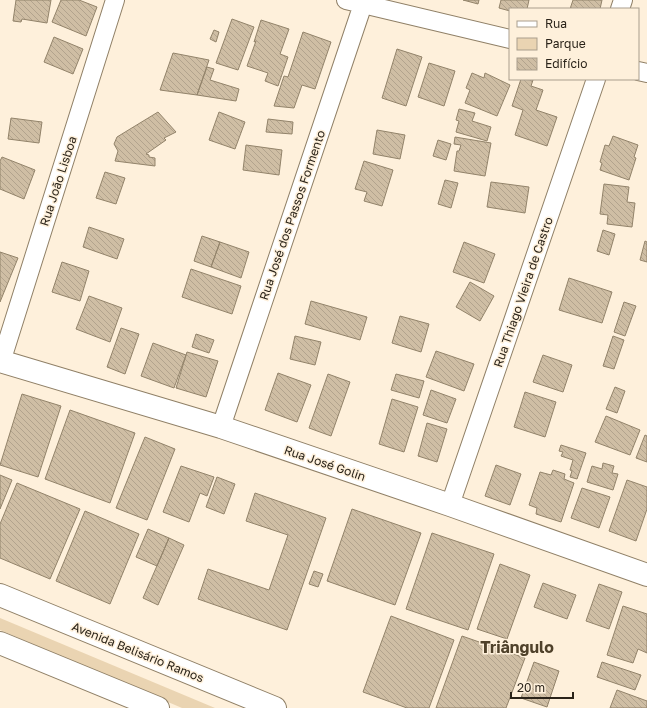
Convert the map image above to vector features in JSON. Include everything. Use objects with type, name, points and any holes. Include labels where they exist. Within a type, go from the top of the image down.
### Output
[{"type":"street","name":"Rua João Lisboa","points":[[0,361],[115,0]]},
{"type":"street","points":[[355,2],[509,39]]},
{"type":"street","name":"Rua José dos Passos Formento","points":[[221,427],[355,2]]},
{"type":"street","name":"Rua Thiago Vieira de Castro","points":[[450,505],[596,80]]},
{"type":"street","name":"Rua José Golin","points":[[0,361],[221,427],[450,505],[647,576]]},
{"type":"street","name":"Avenida Belisário Ramos","points":[[0,595],[275,708]]},
{"type":"street","points":[[0,643],[125,702],[158,708]]},
{"type":"green space","points":[[0,618],[215,708],[182,708],[0,630]]},
{"type":"building","points":[[16,0],[51,0],[47,23],[22,19],[21,22],[13,21]]},
{"type":"building","points":[[61,0],[79,0],[97,7],[86,36],[52,22]]},
{"type":"building","points":[[463,0],[479,0],[478,4]]},
{"type":"building","points":[[501,0],[529,0],[527,8],[509,8],[509,11],[499,8]]},
{"type":"building","points":[[573,0],[602,0],[600,8],[570,8]]},
{"type":"building","points":[[232,19],[254,27],[238,70],[216,63]]},
{"type":"building","points":[[261,20],[289,29],[280,54],[288,57],[278,86],[265,81],[268,73],[247,66],[256,41],[254,42]]},
{"type":"building","points":[[214,30],[219,32],[216,42],[210,39]]},
{"type":"building","points":[[303,32],[331,42],[315,89],[302,85],[294,108],[274,106],[284,76],[288,77]]},
{"type":"building","points":[[54,37],[83,49],[73,74],[44,62]]},
{"type":"building","points":[[397,49],[422,57],[406,106],[382,98]]},
{"type":"building","points":[[173,53],[209,60],[197,95],[160,90]]},
{"type":"building","points":[[429,63],[455,71],[444,106],[418,97]]},
{"type":"building","points":[[207,67],[214,69],[210,80],[239,89],[236,101],[197,95]]},
{"type":"building","points":[[472,73],[484,78],[485,73],[510,85],[497,116],[465,103],[470,90],[466,88]]},
{"type":"building","points":[[521,80],[533,80],[531,86],[543,90],[536,110],[557,117],[547,146],[515,135],[523,110],[512,106]]},
{"type":"building","points":[[459,109],[475,113],[472,121],[491,127],[487,141],[456,132],[459,121],[456,120]]},
{"type":"building","points":[[158,112],[176,132],[164,138],[166,140],[146,154],[149,155],[149,157],[155,158],[155,166],[115,161],[118,151],[114,144],[117,137]]},
{"type":"building","points":[[219,112],[245,122],[235,149],[209,140]]},
{"type":"building","points":[[11,118],[42,122],[39,143],[8,139]]},
{"type":"building","points":[[268,119],[293,122],[292,134],[266,132]]},
{"type":"building","points":[[377,130],[405,135],[400,159],[373,154]]},
{"type":"building","points":[[613,136],[638,145],[634,157],[636,158],[629,180],[600,170],[602,163],[600,162],[605,145],[609,146]]},
{"type":"building","points":[[455,137],[491,143],[485,176],[454,171],[457,151],[459,151],[461,145],[454,144]]},
{"type":"building","points":[[438,140],[451,144],[446,160],[433,156]]},
{"type":"building","points":[[246,145],[282,150],[279,175],[243,170]]},
{"type":"building","points":[[2,157],[35,170],[24,199],[0,189],[0,161]]},
{"type":"building","points":[[364,161],[393,170],[382,206],[364,201],[367,192],[355,189]]},
{"type":"building","points":[[105,172],[125,178],[116,204],[96,198]]},
{"type":"building","points":[[445,180],[458,183],[451,208],[438,204]]},
{"type":"building","points":[[491,182],[529,187],[525,213],[487,207]]},
{"type":"building","points":[[604,184],[629,187],[627,202],[635,203],[632,227],[607,224],[608,215],[600,214]]},
{"type":"building","points":[[89,227],[124,239],[117,259],[83,247]]},
{"type":"building","points":[[603,230],[615,234],[609,255],[597,251]]},
{"type":"building","points":[[202,236],[220,242],[211,267],[194,261]]},
{"type":"building","points":[[645,241],[647,242],[647,262],[640,260]]},
{"type":"building","points":[[220,242],[249,252],[241,278],[211,267]]},
{"type":"building","points":[[464,242],[495,254],[484,283],[453,272]]},
{"type":"building","points":[[0,252],[18,258],[0,302]]},
{"type":"building","points":[[62,262],[89,271],[80,301],[52,292]]},
{"type":"building","points":[[191,269],[241,286],[232,314],[182,297]]},
{"type":"building","points":[[569,278],[612,292],[602,323],[559,310]]},
{"type":"building","points":[[470,282],[494,296],[480,321],[456,307]]},
{"type":"building","points":[[89,296],[122,308],[110,342],[76,329]]},
{"type":"building","points":[[311,301],[367,317],[360,340],[305,324]]},
{"type":"building","points":[[624,302],[636,306],[625,336],[614,332]]},
{"type":"building","points":[[400,316],[429,324],[421,352],[392,343]]},
{"type":"building","points":[[121,328],[139,334],[125,374],[107,367]]},
{"type":"building","points":[[196,334],[214,340],[209,353],[192,347]]},
{"type":"building","points":[[295,336],[321,342],[315,365],[290,359]]},
{"type":"building","points":[[613,336],[624,340],[614,369],[603,366]]},
{"type":"building","points":[[153,343],[186,355],[174,388],[141,376]]},
{"type":"building","points":[[436,351],[474,364],[464,391],[426,377]]},
{"type":"building","points":[[187,352],[218,361],[206,397],[176,388]]},
{"type":"building","points":[[543,355],[572,365],[563,392],[533,382]]},
{"type":"building","points":[[278,373],[311,385],[297,422],[265,410]]},
{"type":"building","points":[[328,374],[350,382],[331,436],[309,428]]},
{"type":"building","points":[[396,374],[424,381],[419,398],[391,390]]},
{"type":"building","points":[[615,387],[625,391],[617,413],[606,409]]},
{"type":"building","points":[[431,390],[456,399],[447,423],[423,415]]},
{"type":"building","points":[[525,392],[556,402],[545,437],[514,427]]},
{"type":"building","points":[[22,394],[61,406],[38,477],[0,465]]},
{"type":"building","points":[[392,399],[418,407],[404,452],[379,444]]},
{"type":"building","points":[[70,410],[135,433],[110,503],[45,479]]},
{"type":"building","points":[[606,416],[640,430],[630,455],[595,442]]},
{"type":"building","points":[[427,423],[447,429],[437,462],[418,456]]},
{"type":"building","points":[[645,435],[647,436],[647,462],[636,458]]},
{"type":"building","points":[[145,437],[175,449],[147,520],[116,508]]},
{"type":"building","points":[[561,445],[586,453],[577,479],[570,477],[572,471],[570,470],[573,460],[561,456],[563,452],[559,451]]},
{"type":"building","points":[[603,463],[614,466],[612,473],[618,474],[613,490],[587,482],[592,466],[602,469]]},
{"type":"building","points":[[496,465],[521,474],[510,505],[485,496]]},
{"type":"building","points":[[181,466],[214,477],[207,496],[200,493],[189,522],[163,512]]},
{"type":"building","points":[[553,470],[565,474],[564,479],[574,483],[561,522],[536,514],[537,508],[529,505],[540,472],[551,475]]},
{"type":"building","points":[[0,475],[12,480],[0,509]]},
{"type":"building","points":[[217,477],[235,484],[224,514],[206,507]]},
{"type":"building","points":[[627,480],[647,487],[647,509],[636,541],[609,531]]},
{"type":"building","points":[[17,483],[80,509],[50,579],[0,558],[0,524]]},
{"type":"building","points":[[582,488],[610,497],[599,528],[571,518]]},
{"type":"building","points":[[255,493],[326,518],[287,630],[198,599],[208,569],[269,590],[288,535],[246,521]]},
{"type":"building","points":[[352,509],[421,533],[395,605],[327,581]]},
{"type":"building","points":[[85,511],[139,534],[110,604],[56,581]]},
{"type":"building","points":[[148,529],[169,538],[157,566],[136,557]]},
{"type":"building","points":[[432,533],[494,554],[468,630],[406,609]]},
{"type":"building","points":[[169,538],[184,545],[158,605],[143,598]]},
{"type":"building","points":[[500,564],[530,575],[507,639],[477,629]]},
{"type":"building","points":[[314,571],[323,574],[318,587],[309,584]]},
{"type":"building","points":[[543,583],[576,595],[567,619],[534,607]]},
{"type":"building","points":[[599,584],[622,592],[609,629],[586,621]]},
{"type":"building","points":[[623,606],[647,614],[647,653],[638,649],[633,663],[607,655]]},
{"type":"building","points":[[391,616],[454,640],[429,708],[407,708],[363,692]]},
{"type":"building","points":[[462,636],[525,658],[506,708],[436,708]]},
{"type":"building","points":[[534,662],[559,671],[547,707],[521,698]]},
{"type":"building","points":[[602,662],[641,675],[635,690],[597,677]]},
{"type":"building","points":[[617,690],[647,701],[647,708],[610,708]]},
{"type":"district","name":"Triângulo","points":[[517,647]]}]
